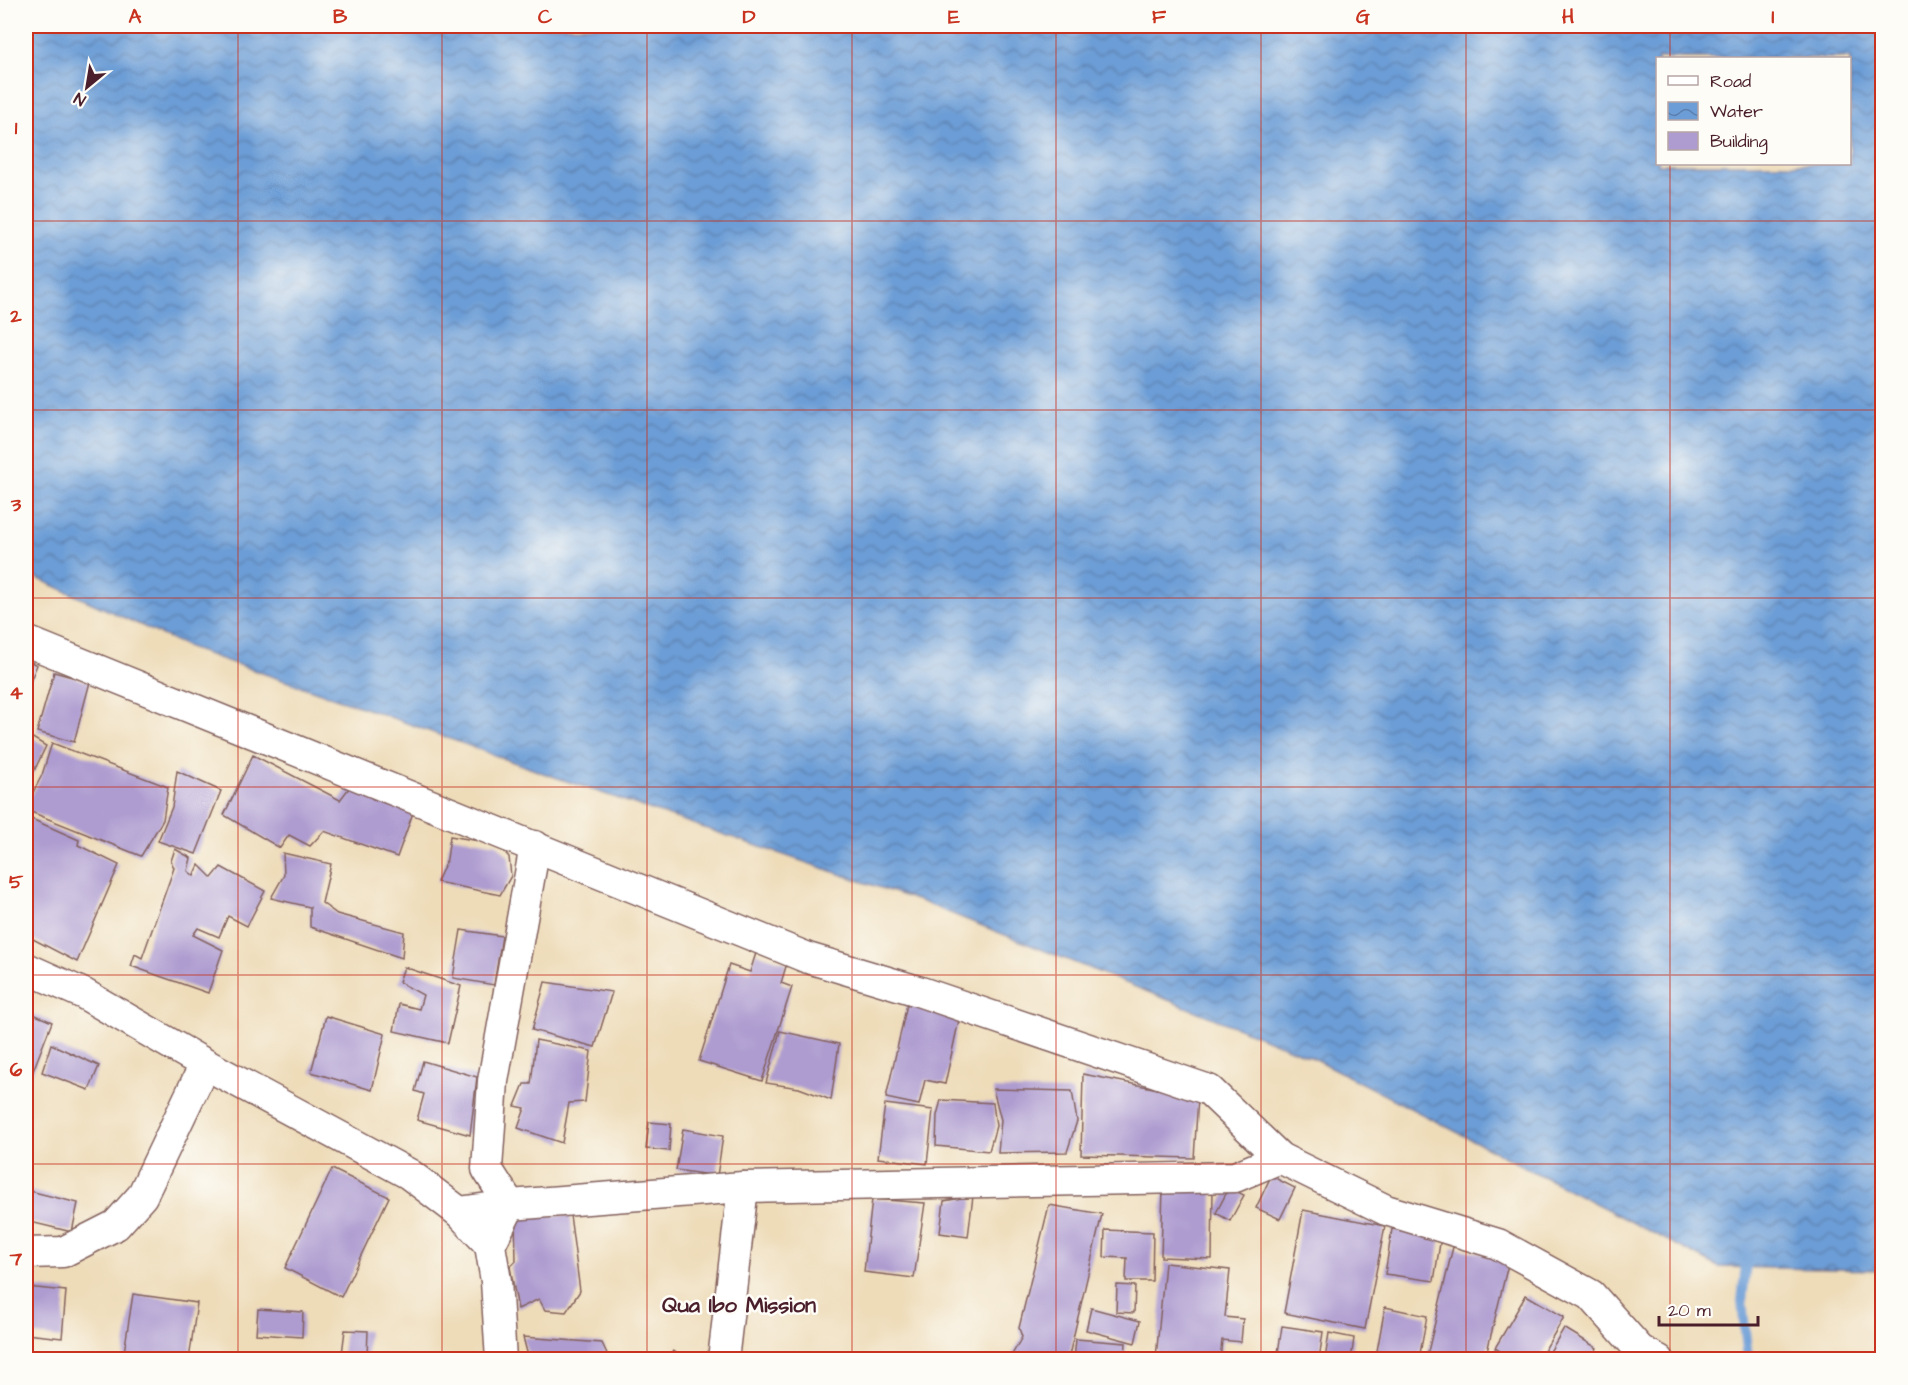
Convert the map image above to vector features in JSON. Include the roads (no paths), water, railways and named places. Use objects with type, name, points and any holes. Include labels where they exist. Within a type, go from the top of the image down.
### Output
[{"type":"street","points":[[26,641],[808,958],[918,991],[1209,1090],[1280,1158],[1386,1210],[1498,1244],[1591,1295],[1640,1350],[1659,1359]]},
{"type":"street","points":[[510,1205],[487,1169],[493,1081],[535,846]]},
{"type":"street","points":[[26,968],[84,994],[204,1064],[409,1174],[459,1212],[490,1245],[496,1281],[501,1359]]},
{"type":"street","points":[[26,1253],[63,1252],[116,1225],[142,1196],[204,1064]]},
{"type":"street","points":[[459,1212],[510,1205],[743,1187],[1235,1177],[1280,1158]]},
{"type":"street","points":[[723,1359],[743,1187]]},
{"type":"street","points":[[490,1245],[510,1205]]},
{"type":"water","points":[[26,26],[1882,26],[1882,1270],[1719,1267],[1311,1057],[925,903],[546,774],[382,714],[195,650],[26,573]]},
{"type":"waterway","points":[[1747,1255],[1742,1301],[1748,1360]]},
{"type":"district","name":"Qua Ibo Mission","points":[[739,1304]]}]
